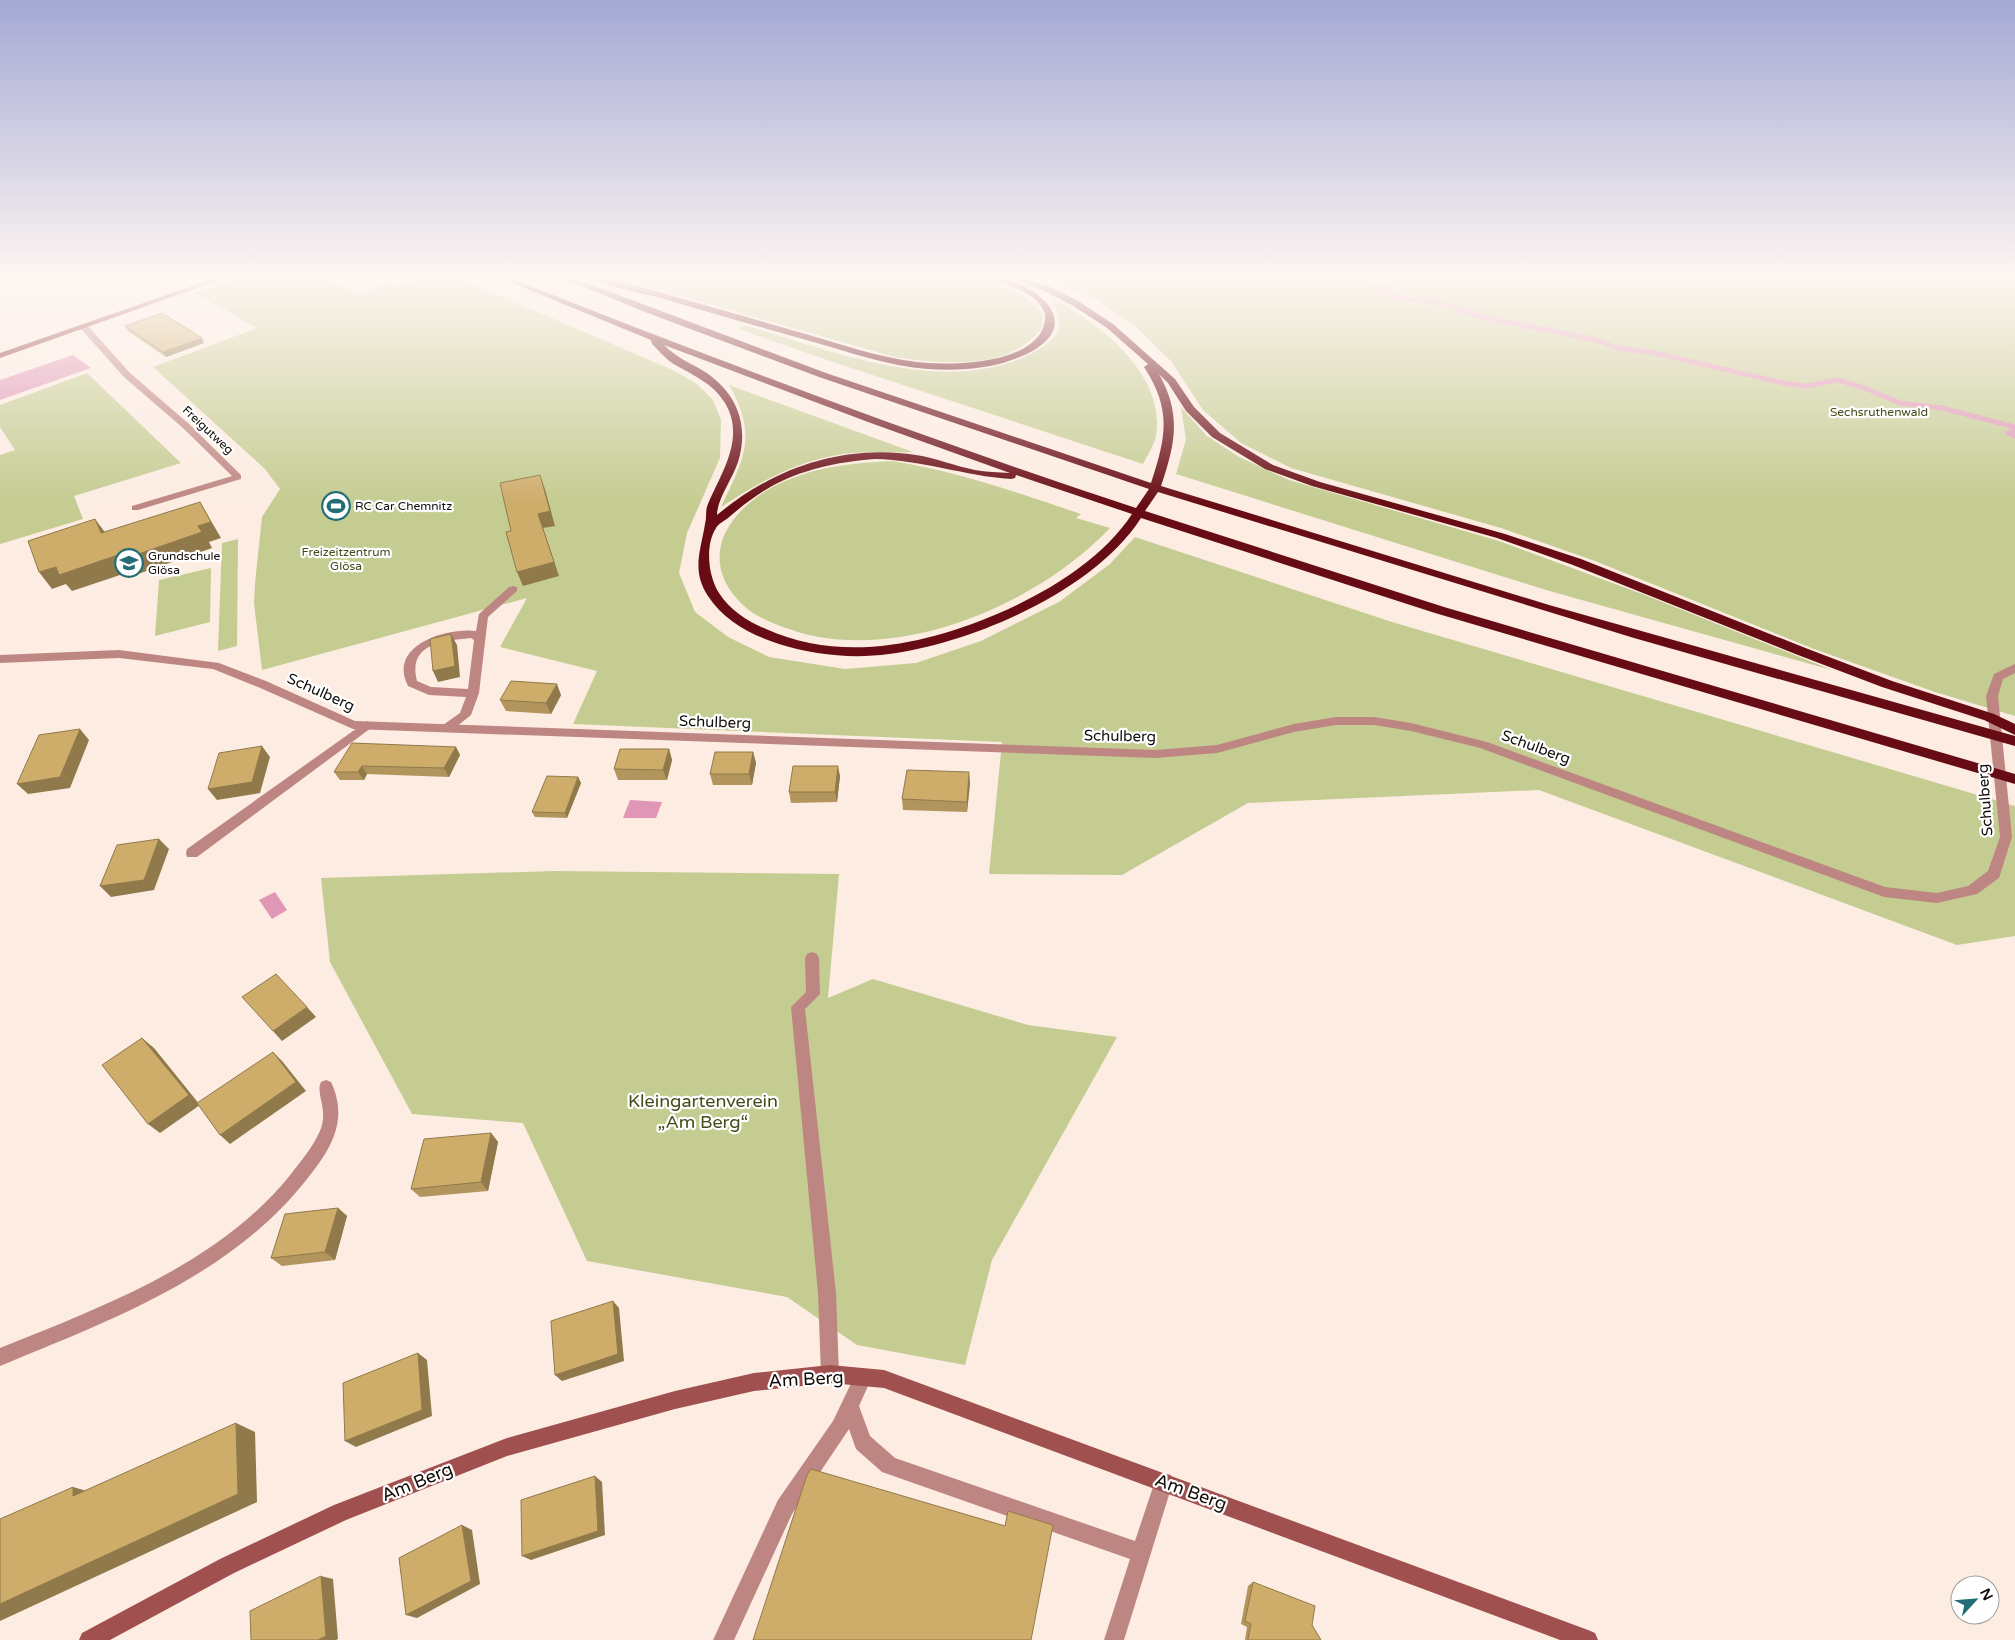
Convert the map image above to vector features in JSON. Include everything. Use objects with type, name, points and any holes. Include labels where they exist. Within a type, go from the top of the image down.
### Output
[{"type":"highway","points":[[666,353],[673,359],[695,370],[714,383],[734,410],[738,434],[737,446],[728,474],[712,507],[710,527],[705,546],[703,564],[710,588],[718,601],[750,628],[789,643],[830,650],[890,650],[928,643],[996,620],[1040,598],[1083,569],[1124,533],[1151,496],[1166,459],[1169,422],[1161,388],[1154,374],[1139,354]]},
{"type":"highway","points":[[690,353],[1030,477],[1352,583],[1574,651],[2015,779]]},
{"type":"highway","points":[[762,353],[808,370],[1199,502],[1575,616],[2015,741]]},
{"type":"highway","points":[[860,353],[904,363],[942,367],[992,363],[1022,353]]},
{"type":"highway","points":[[1139,354],[1172,380],[1190,409],[1216,435],[1248,456],[1270,467],[1316,484],[1460,524],[1549,552],[1863,675],[1989,717],[2015,730]]},
{"type":"highway","points":[[710,527],[746,497],[765,485],[788,474],[842,460],[887,456],[910,458],[977,473],[1030,477]]},
{"type":"street","name":"Freigutweg","points":[[107,353],[127,375],[186,426],[238,477],[135,508]]},
{"type":"street","points":[[447,728],[465,715],[473,693],[483,616],[513,589]]},
{"type":"street","points":[[473,693],[429,691],[412,683],[408,666],[417,650],[440,639],[473,634],[480,639]]},
{"type":"street","name":"Schulberg","points":[[0,659],[119,654],[216,666],[262,684],[353,725],[1156,754],[1222,748],[1276,733],[1336,721],[1375,721],[1419,728],[1483,745],[1884,892],[1937,898],[1972,890],[1994,874],[2006,837],[1992,696],[1998,677],[2015,668]]},
{"type":"street","points":[[192,853],[367,725]]},
{"type":"street","points":[[812,958],[813,994],[798,1007],[827,1293],[830,1374]]},
{"type":"street","points":[[0,1357],[170,1283],[253,1226],[296,1185],[322,1146],[332,1113],[326,1087]]},
{"type":"street","name":"Am Berg","points":[[89,1640],[227,1566],[341,1512],[507,1447],[566,1429],[754,1382],[830,1374],[884,1379],[1588,1640]]},
{"type":"street","points":[[723,1640],[785,1507],[840,1428],[863,1377]]},
{"type":"street","points":[[850,1405],[863,1442],[889,1465],[1141,1553]]},
{"type":"street","points":[[1114,1640],[1164,1482]]},
{"type":"green space","name":"Freizeitzentrum Glösa","points":[[192,353],[632,353],[675,371],[697,384],[713,400],[721,420],[720,458],[687,533],[679,573],[695,612],[728,637],[769,657],[845,669],[916,663],[981,641],[1059,602],[1110,564],[1135,537],[1392,622],[2015,806],[2015,936],[1957,945],[1539,790],[1248,803],[1122,875],[989,874],[1002,742],[573,724],[597,671],[500,647],[527,598],[262,670],[254,603],[255,583],[262,517],[280,489],[265,469],[153,367]]},
{"type":"green space","points":[[806,353],[836,353],[895,367],[934,371],[973,370],[1010,363],[1031,353],[1125,353],[1140,371],[1151,391],[1156,413],[1156,436],[1143,464]]},
{"type":"green space","points":[[878,353],[1009,353],[999,357],[964,362],[928,361],[894,357]]},
{"type":"green space","name":"Sechsruthenwald","points":[[1162,353],[2015,353],[2015,716],[1935,692],[1814,649],[1595,561],[1501,528],[1291,468],[1241,443],[1203,410],[1171,361]]},
{"type":"green space","points":[[87,373],[181,463],[74,496],[83,519],[0,544],[0,455],[15,450],[0,427],[0,405]]},
{"type":"green space","points":[[729,385],[913,452],[869,452],[826,457],[794,467],[764,481],[721,507],[741,460],[745,433],[738,403]]},
{"type":"green space","points":[[1181,407],[1207,436],[1239,457],[1289,480],[1499,541],[1645,595],[1832,670],[1546,590],[1176,474],[1186,439]]},
{"type":"green space","points":[[892,461],[916,465],[987,483],[1081,514],[1076,518],[1110,528],[1081,555],[1046,580],[1008,602],[968,619],[926,632],[883,639],[841,640],[801,633],[786,628],[764,619],[744,606],[729,588],[721,569],[720,551],[725,534],[735,518],[748,504],[766,491],[785,481],[811,472],[851,464]]},
{"type":"green space","points":[[238,539],[237,646],[218,651],[222,543]]},
{"type":"green space","points":[[211,568],[210,622],[155,636],[159,580]]},
{"type":"green space","name":"Kleingartenverein „Am Berg“","points":[[554,871],[839,874],[828,998],[873,979],[1028,1025],[1117,1037],[992,1260],[965,1365],[857,1345],[787,1297],[587,1261],[523,1123],[412,1114],[330,962],[321,878]]},
{"type":"shaded area","points":[[73,355],[91,368],[0,400],[0,380]]},
{"type":"shaded area","points":[[630,800],[662,802],[656,818],[623,818]]},
{"type":"shaded area","points":[[275,892],[287,910],[272,919],[259,900]]},
{"type":"building","points":[[540,475],[550,511],[538,514],[554,562],[517,572],[506,532],[511,531],[500,483]]},
{"type":"building","points":[[200,502],[211,522],[198,526],[202,532],[127,558],[124,553],[59,575],[56,567],[39,572],[28,541],[95,519],[101,533]]},
{"type":"building","points":[[451,634],[455,666],[433,671],[430,639]]},
{"type":"building","points":[[511,681],[557,684],[546,703],[500,700]]},
{"type":"building","points":[[80,729],[60,777],[17,784],[39,735]]},
{"type":"building","points":[[352,743],[456,747],[444,768],[362,766],[358,772],[334,772]]},
{"type":"building","points":[[262,746],[252,782],[208,789],[219,753]]},
{"type":"building","points":[[620,749],[669,749],[663,770],[614,769]]},
{"type":"building","points":[[715,752],[753,752],[749,774],[710,774]]},
{"type":"building","points":[[793,766],[838,766],[835,792],[789,792]]},
{"type":"building","points":[[907,770],[969,772],[967,802],[902,799]]},
{"type":"building","points":[[547,776],[578,777],[565,813],[532,812]]},
{"type":"building","points":[[159,839],[144,880],[100,886],[117,845]]},
{"type":"building","points":[[276,974],[307,1007],[273,1031],[242,997]]},
{"type":"building","points":[[142,1038],[189,1095],[148,1124],[102,1065]]},
{"type":"building","points":[[273,1052],[296,1082],[220,1135],[197,1103]]},
{"type":"building","points":[[491,1133],[481,1182],[411,1189],[424,1139]]},
{"type":"building","points":[[338,1208],[325,1252],[271,1258],[285,1214]]},
{"type":"building","points":[[613,1301],[618,1354],[555,1375],[551,1321]]},
{"type":"building","points":[[418,1353],[422,1410],[345,1441],[343,1383]]},
{"type":"building","points":[[236,1423],[238,1494],[0,1604],[0,1519],[73,1487],[73,1496]]},
{"type":"building","points":[[811,1469],[1005,1526],[1008,1511],[1053,1525],[1031,1640],[753,1640],[807,1475]]},
{"type":"building","points":[[595,1476],[598,1531],[522,1556],[521,1500]]},
{"type":"building","points":[[462,1525],[471,1581],[406,1615],[399,1558]]},
{"type":"building","points":[[321,1576],[326,1636],[318,1640],[251,1640],[250,1611]]},
{"type":"building","points":[[1253,1582],[1315,1606],[1312,1625],[1321,1640],[1248,1640],[1251,1624],[1245,1621]]},
{"type":"waterway","points":[[1652,353],[1783,383],[1807,386],[1837,380],[1862,387],[1900,403],[1942,408],[2015,427]]},
{"type":"waterway","points":[[2015,431],[2008,433],[2015,436]]},
{"type":"place","name":"RC Car Chemnitz","points":[[336,506]]},
{"type":"place","name":"Grundschule Glösa","points":[[129,563]]}]
